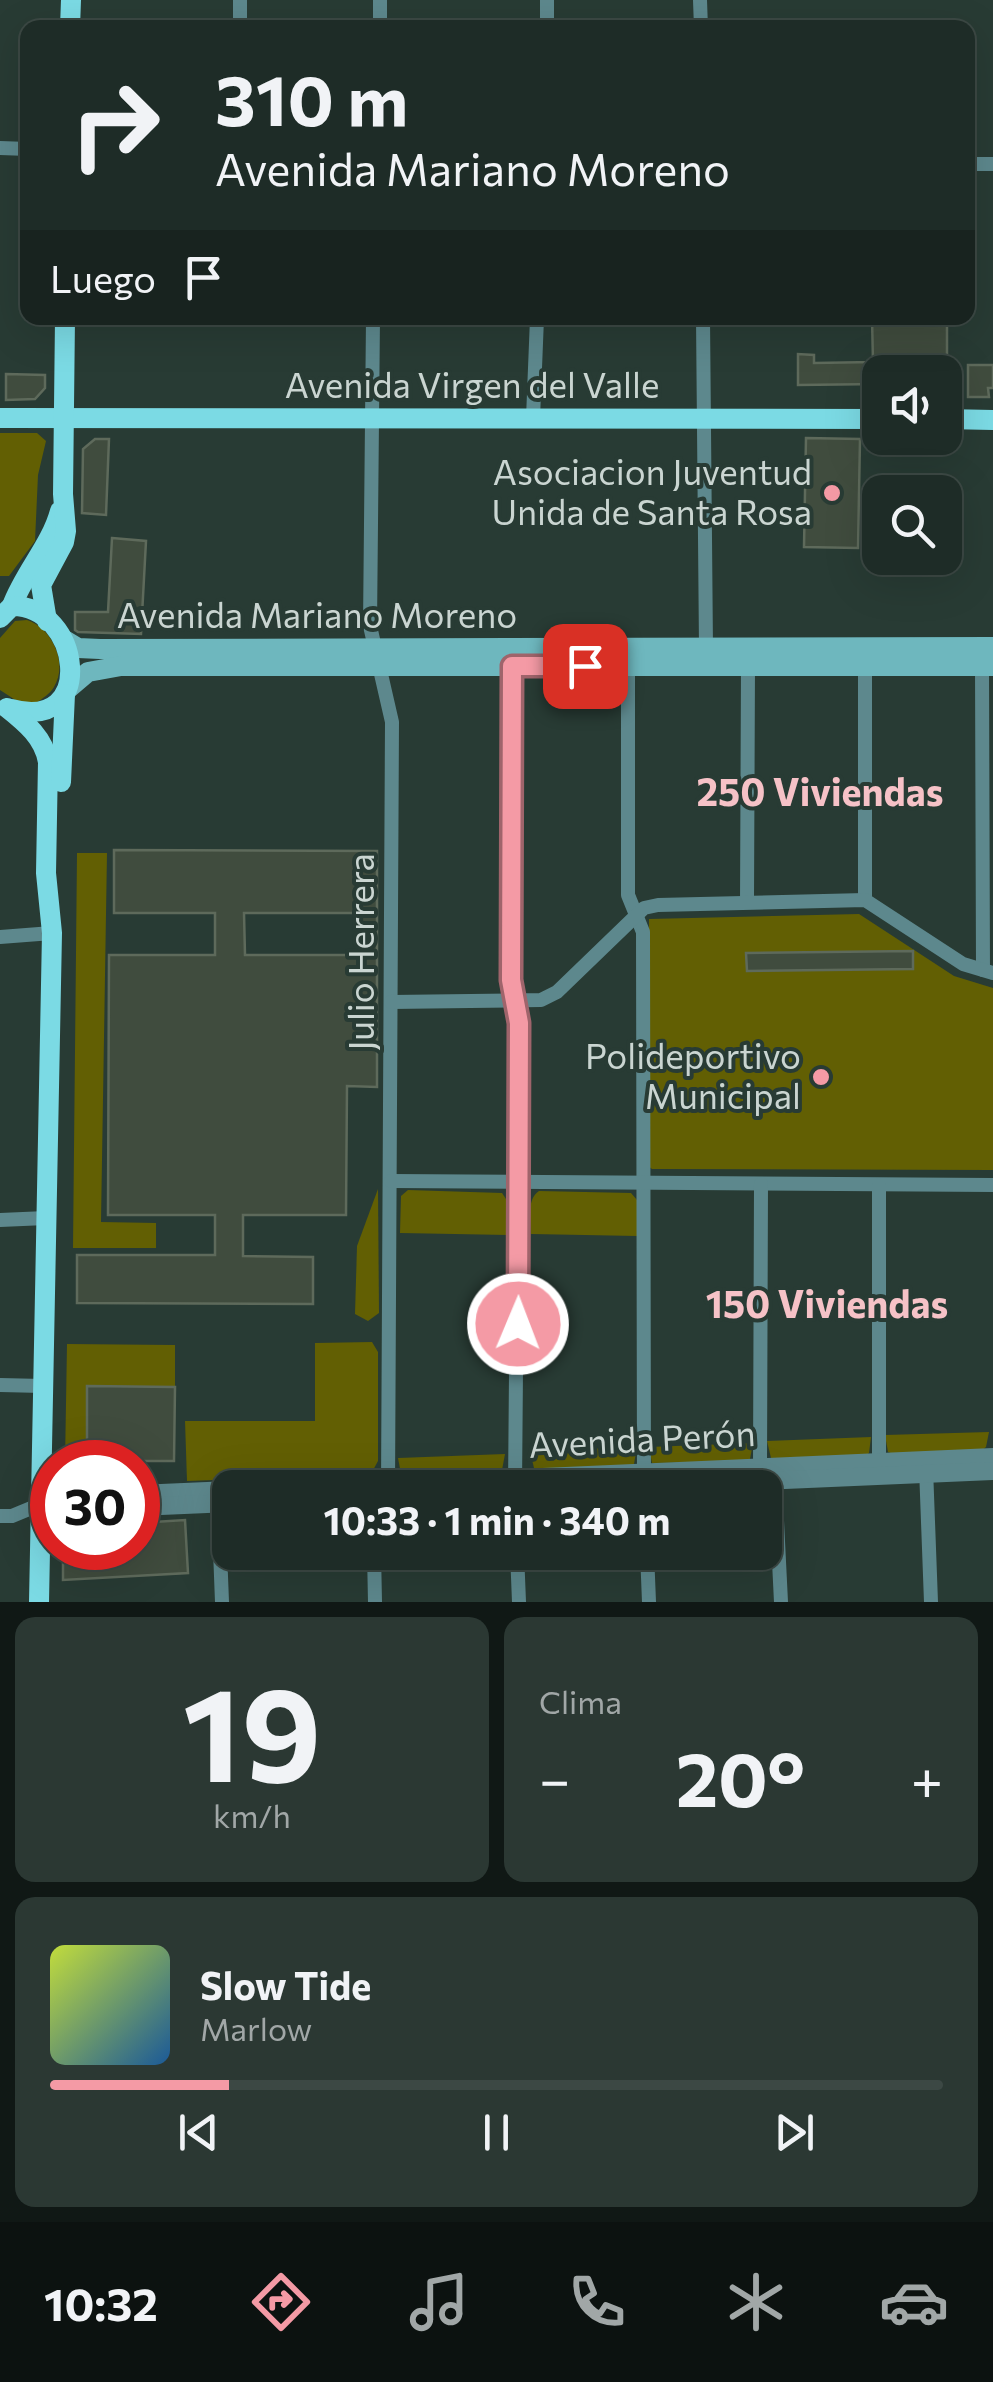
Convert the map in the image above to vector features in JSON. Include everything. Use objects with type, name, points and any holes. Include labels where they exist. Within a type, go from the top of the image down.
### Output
[{"type":"main road","points":[[47,620],[40,585],[64,542],[65,325]]},
{"type":"main road","name":"Avenida Virgen del Valle","points":[[0,418],[862,419]]},
{"type":"main road","points":[[962,419],[993,420]]},
{"type":"main road","points":[[46,1440],[43,1386],[52,933],[59,881],[70,659],[63,640],[47,620],[36,611],[6,606],[53,532],[63,494]]},
{"type":"main road","name":"Avenida Mariano Moreno","points":[[63,640],[78,648],[378,657],[512,666],[987,666]]},
{"type":"main road","name":"Avenida Mariano Moreno","points":[[66,692],[80,676],[108,666],[706,648],[993,646]]},
{"type":"main road","points":[[4,706],[35,712],[57,704],[66,692]]},
{"type":"main road","points":[[4,706],[26,723],[47,755],[46,873],[52,933]]},
{"type":"main road","points":[[39,1602],[42,1570]]},
{"type":"street","name":"Julio Herrera","points":[[373,325],[370,626],[392,722],[391,1180],[381,1470]]},
{"type":"street","points":[[533,418],[537,325]]},
{"type":"street","points":[[703,325],[706,648]]},
{"type":"street","points":[[512,666],[511,980],[519,1023],[516,1470]]},
{"type":"street","points":[[392,1002],[541,1000],[557,992],[644,908],[658,905],[865,900],[964,964],[988,972],[987,666]]},
{"type":"street","points":[[628,667],[628,895],[643,932],[644,1470]]},
{"type":"street","points":[[747,902],[748,667]]},
{"type":"street","points":[[865,667],[865,900]]},
{"type":"street","points":[[0,936],[52,933]]},
{"type":"street","points":[[391,1180],[993,1185]]},
{"type":"street","points":[[761,1184],[760,1467],[763,1470]]},
{"type":"street","points":[[879,1185],[879,1462]]},
{"type":"street","points":[[0,1220],[46,1218]]},
{"type":"street","points":[[0,1385],[43,1386]]},
{"type":"street","name":"Avenida Perón","points":[[782,1479],[993,1457]]},
{"type":"street","name":"Avenida Perón","points":[[737,1470],[879,1462],[993,1471]]},
{"type":"street","points":[[926,1467],[930,1602]]},
{"type":"street","points":[[160,1495],[212,1497]]},
{"type":"street","points":[[160,1504],[212,1498]]},
{"type":"street","points":[[0,1516],[30,1510]]},
{"type":"street","points":[[222,1602],[223,1570]]},
{"type":"street","points":[[375,1570],[376,1602]]},
{"type":"street","points":[[518,1570],[519,1602]]},
{"type":"street","points":[[648,1570],[649,1602]]},
{"type":"street","points":[[779,1570],[781,1602]]},
{"type":"shaded area","points":[[0,433],[37,433],[46,441],[38,475],[35,541],[9,576],[0,576]]},
{"type":"shaded area","points":[[27,620],[50,638],[58,657],[54,687],[36,703],[20,703],[0,690],[0,638],[15,621]]},
{"type":"shaded area","points":[[77,853],[107,853],[101,1222],[156,1223],[156,1248],[73,1248]]},
{"type":"shaded area","name":"Polideportivo Municipal","points":[[859,914],[954,976],[993,988],[993,1170],[648,1166],[649,919]]},
{"type":"shaded area","points":[[378,1189],[379,1313],[368,1321],[355,1314],[357,1246]]},
{"type":"shaded area","points":[[408,1190],[502,1193],[508,1202],[508,1235],[400,1233],[401,1196]]},
{"type":"shaded area","points":[[539,1191],[631,1193],[637,1200],[637,1236],[531,1234],[531,1205]]},
{"type":"shaded area","points":[[372,1342],[378,1352],[378,1461],[373,1470],[212,1470],[212,1480],[187,1481],[185,1421],[315,1421],[315,1343]]},
{"type":"shaded area","points":[[67,1344],[175,1345],[175,1387],[88,1386],[87,1440],[65,1440]]},
{"type":"shaded area","points":[[989,1432],[986,1447],[981,1451],[896,1455],[888,1452],[885,1435]]},
{"type":"shaded area","points":[[871,1437],[869,1453],[864,1457],[779,1461],[771,1458],[767,1441]]},
{"type":"shaded area","points":[[753,1443],[750,1459],[745,1462],[652,1463],[649,1447]]},
{"type":"shaded area","points":[[637,1447],[634,1464],[628,1467],[563,1470],[534,1468],[530,1451]]},
{"type":"shaded area","points":[[505,1454],[502,1470],[400,1470],[398,1458]]},
{"type":"building","points":[[872,325],[947,325],[947,355],[873,355]]},
{"type":"building","points":[[798,354],[814,355],[814,363],[862,362],[862,384],[798,385]]},
{"type":"building","points":[[968,365],[993,365],[989,397],[968,397]]},
{"type":"building","points":[[6,374],[45,375],[45,388],[35,399],[6,400]]},
{"type":"building","name":"Asociacion Juventud Unida de Santa Rosa","points":[[806,438],[860,439],[858,548],[804,547]]},
{"type":"building","points":[[95,439],[109,439],[106,515],[82,513],[83,449]]},
{"type":"building","points":[[112,538],[146,541],[141,634],[75,630],[75,612],[108,612]]},
{"type":"building","points":[[114,850],[377,851],[377,1087],[347,1086],[346,1215],[243,1215],[243,1256],[313,1257],[313,1304],[77,1303],[77,1255],[215,1255],[215,1215],[108,1215],[109,955],[215,955],[215,913],[114,913]],"holes":[[[244,913],[359,913],[359,955],[245,955]]]},
{"type":"building","points":[[913,951],[913,969],[747,971],[746,953]]},
{"type":"building","points":[[87,1386],[175,1387],[174,1461],[160,1461],[160,1440],[87,1440]]},
{"type":"building","points":[[185,1520],[188,1573],[63,1580],[63,1570],[160,1570],[160,1522]]},
{"type":"place","name":"Asociacion Juventud Unida de Santa Rosa","points":[[832,493]]},
{"type":"place","name":"Polideportivo Municipal","points":[[821,1077]]},
{"type":"district","name":"250 Viviendas","points":[[820,793]]},
{"type":"district","name":"150 Viviendas","points":[[827,1305]]},
{"type":"route","points":[[518,1324],[519,1023],[511,980],[512,666],[585,666]]}]
